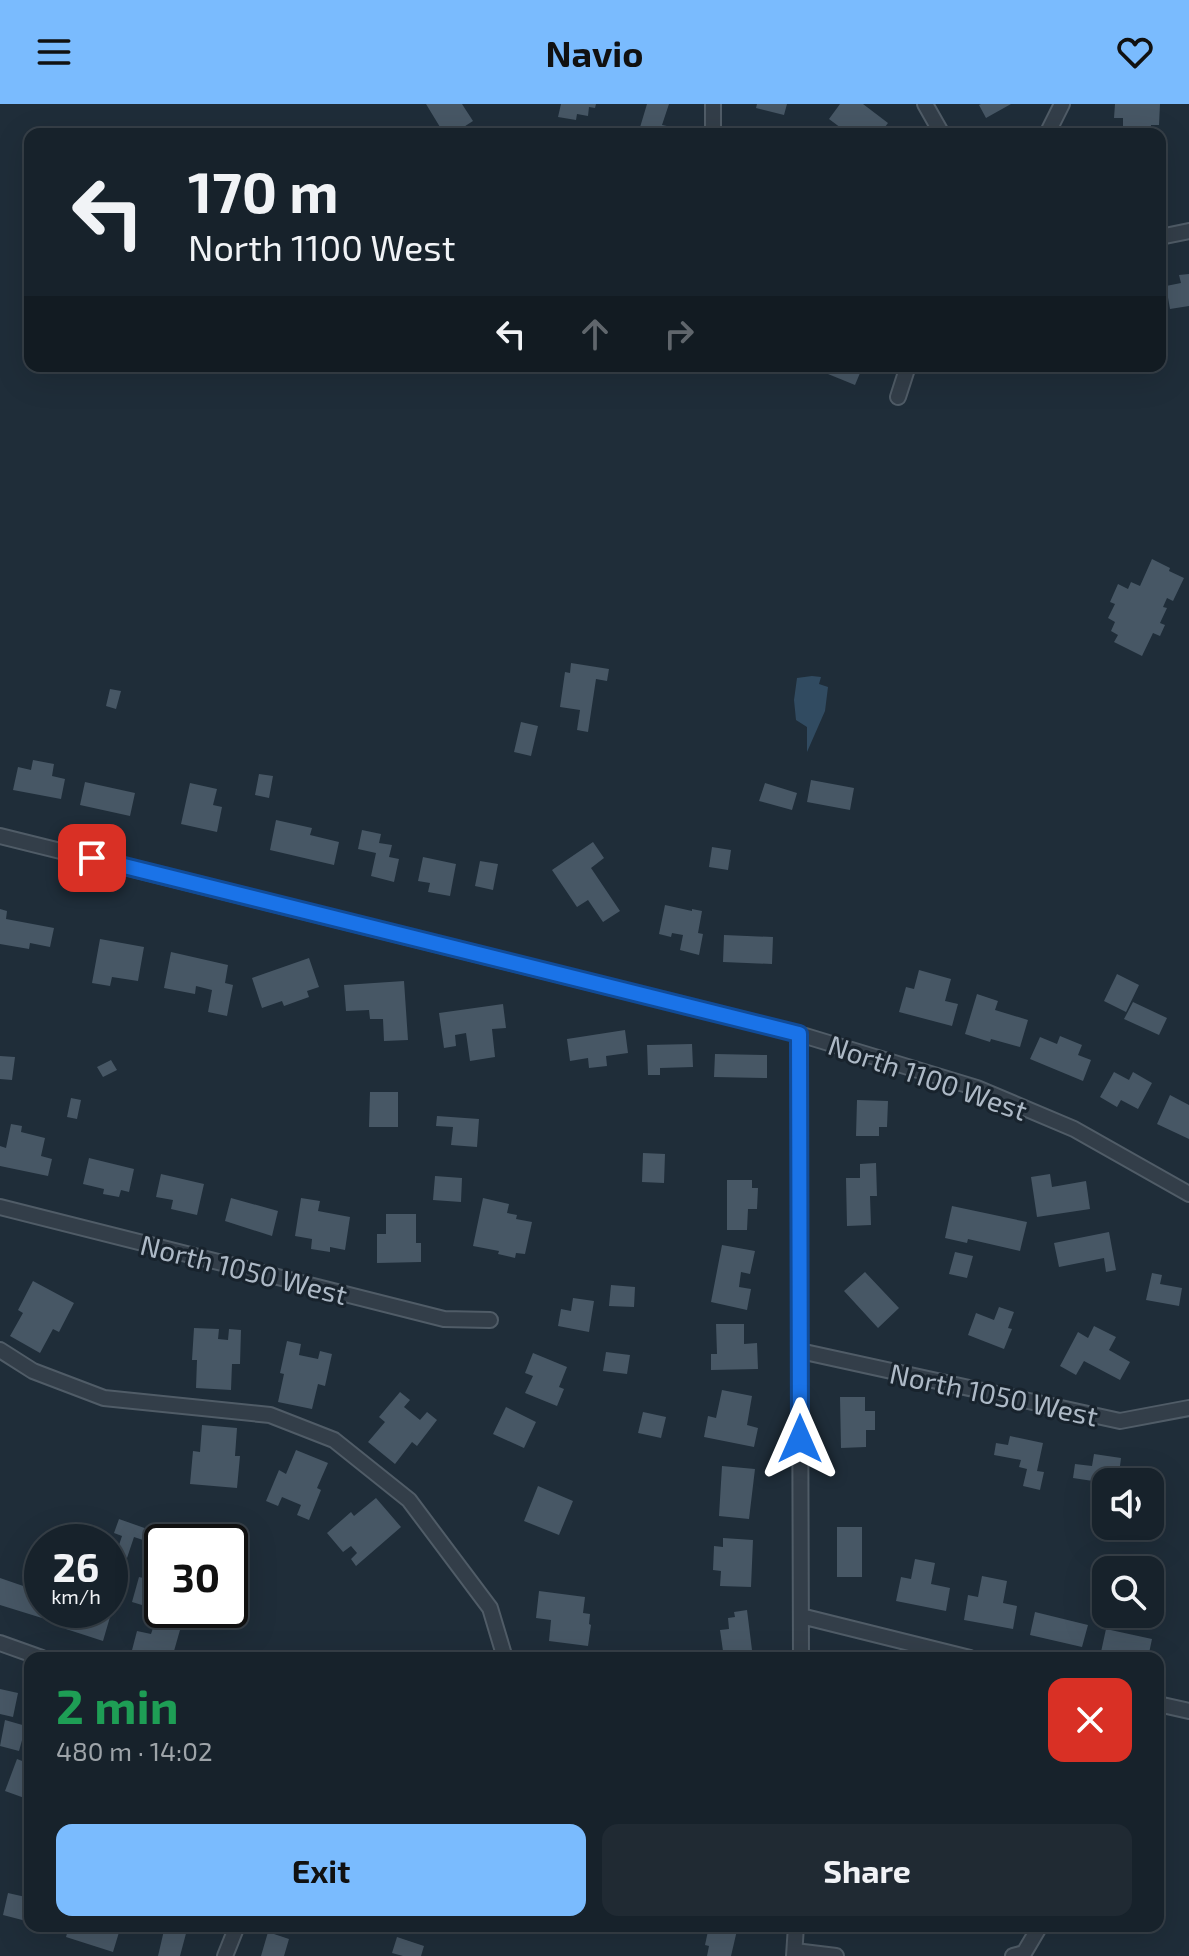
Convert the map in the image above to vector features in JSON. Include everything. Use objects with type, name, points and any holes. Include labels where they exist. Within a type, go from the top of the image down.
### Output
[{"type":"street","points":[[713,104],[713,128]]},
{"type":"street","points":[[925,104],[939,128]]},
{"type":"street","points":[[1050,128],[1062,104]]},
{"type":"street","points":[[1166,236],[1189,231]]},
{"type":"street","points":[[898,397],[906,372]]},
{"type":"street","name":"North 1100 West","points":[[0,836],[799,1034],[977,1088],[1074,1129],[1189,1194]]},
{"type":"street","points":[[799,1034],[801,1652]]},
{"type":"street","name":"North 1050 West","points":[[0,1207],[444,1319],[490,1320]]},
{"type":"street","points":[[0,1350],[33,1371],[104,1398],[270,1415],[334,1440],[409,1500],[490,1608],[503,1652]]},
{"type":"street","name":"North 1050 West","points":[[800,1351],[1120,1421],[1189,1408]]},
{"type":"street","points":[[801,1616],[946,1652]]},
{"type":"street","points":[[0,1643],[25,1652]]},
{"type":"street","points":[[1164,1705],[1189,1711]]},
{"type":"street","points":[[225,1956],[235,1932]]},
{"type":"street","points":[[796,1932],[795,1954],[836,1956]]},
{"type":"street","points":[[1013,1956],[1024,1953],[1036,1932]]},
{"type":"water","points":[[821,677],[819,684],[828,687],[825,711],[807,752],[807,727],[796,720],[794,700],[797,678]]},
{"type":"building","points":[[426,104],[462,104],[473,121],[462,128],[441,128]]},
{"type":"building","points":[[561,104],[596,104],[595,108],[589,107],[588,116],[577,114],[576,120],[558,117]]},
{"type":"building","points":[[647,104],[669,104],[662,125],[666,128],[640,128]]},
{"type":"building","points":[[757,104],[787,104],[784,115],[756,108]]},
{"type":"building","points":[[840,104],[863,104],[888,123],[884,128],[841,128],[829,119]]},
{"type":"building","points":[[981,104],[1011,104],[986,118]]},
{"type":"building","points":[[1115,104],[1160,104],[1159,125],[1151,125],[1151,128],[1123,128],[1123,118],[1114,118]]},
{"type":"building","points":[[1189,274],[1189,306],[1170,309],[1166,286],[1181,283],[1179,275]]},
{"type":"building","points":[[829,372],[860,372],[855,385]]},
{"type":"building","points":[[1152,559],[1184,578],[1173,601],[1167,598],[1163,607],[1167,608],[1160,623],[1165,625],[1160,636],[1153,633],[1142,656],[1114,642],[1118,635],[1111,631],[1115,622],[1108,618],[1115,604],[1110,602],[1118,584],[1128,589],[1131,582],[1140,586]]},
{"type":"building","points":[[571,663],[609,669],[607,681],[596,679],[588,732],[577,730],[580,710],[560,707],[565,672],[570,673]]},
{"type":"building","points":[[110,689],[121,691],[116,709],[106,706]]},
{"type":"building","points":[[521,722],[538,726],[531,756],[514,752]]},
{"type":"building","points":[[33,760],[54,764],[52,776],[65,779],[61,799],[13,790],[18,767],[31,770]]},
{"type":"building","points":[[259,774],[273,776],[269,798],[255,795]]},
{"type":"building","points":[[811,780],[854,788],[850,810],[807,802]]},
{"type":"building","points":[[85,782],[135,793],[130,816],[80,805]]},
{"type":"building","points":[[190,783],[217,789],[213,805],[222,807],[217,832],[181,824]]},
{"type":"building","points":[[765,783],[797,793],[792,810],[759,801]]},
{"type":"building","points":[[276,820],[312,828],[310,835],[339,842],[334,865],[270,850]]},
{"type":"building","points":[[362,830],[381,834],[379,843],[392,845],[389,857],[399,859],[394,882],[371,876],[376,853],[358,849]]},
{"type":"building","points":[[593,842],[604,858],[591,868],[620,911],[603,922],[588,900],[577,907],[552,870]]},
{"type":"building","points":[[712,847],[731,850],[728,870],[709,867]]},
{"type":"building","points":[[423,857],[456,864],[450,896],[428,892],[430,883],[418,881]]},
{"type":"building","points":[[480,861],[498,864],[493,890],[475,886]]},
{"type":"building","points":[[665,905],[702,911],[698,933],[703,934],[699,955],[680,950],[683,935],[672,933],[671,937],[659,934]]},
{"type":"building","points":[[0,909],[7,911],[6,919],[54,928],[50,947],[30,943],[29,949],[0,944]]},
{"type":"building","points":[[724,935],[773,937],[772,964],[723,962]]},
{"type":"building","points":[[100,939],[144,947],[138,981],[112,977],[110,986],[92,983]]},
{"type":"building","points":[[171,952],[228,965],[225,983],[233,985],[227,1016],[208,1012],[212,990],[196,986],[195,994],[164,988]]},
{"type":"building","points":[[309,958],[319,987],[307,991],[309,997],[284,1006],[282,1001],[262,1008],[252,978]]},
{"type":"building","points":[[919,970],[951,979],[945,1001],[958,1004],[952,1026],[899,1012],[906,987],[914,989]]},
{"type":"building","points":[[1117,974],[1139,985],[1126,1012],[1104,1001]]},
{"type":"building","points":[[404,981],[408,1040],[384,1041],[383,1019],[370,1019],[369,1010],[346,1011],[344,985]]},
{"type":"building","points":[[977,994],[998,1001],[995,1010],[1028,1020],[1020,1047],[965,1034]]},
{"type":"building","points":[[1133,1002],[1167,1018],[1159,1035],[1124,1019]]},
{"type":"building","points":[[503,1004],[506,1028],[492,1029],[495,1057],[470,1061],[466,1033],[455,1035],[456,1046],[444,1048],[439,1013]]},
{"type":"building","points":[[625,1030],[628,1053],[606,1056],[607,1066],[589,1068],[588,1058],[570,1061],[567,1039]]},
{"type":"building","points":[[1060,1036],[1082,1045],[1078,1055],[1091,1060],[1083,1081],[1030,1059],[1040,1037],[1057,1044]]},
{"type":"building","points":[[692,1044],[693,1067],[660,1068],[660,1075],[648,1075],[647,1045]]},
{"type":"building","points":[[715,1054],[767,1055],[767,1078],[714,1077]]},
{"type":"building","points":[[0,1056],[15,1057],[12,1080],[0,1079]]},
{"type":"building","points":[[111,1060],[117,1070],[103,1077],[97,1067]]},
{"type":"building","points":[[1114,1072],[1129,1080],[1133,1072],[1152,1083],[1138,1109],[1121,1100],[1117,1107],[1100,1097]]},
{"type":"building","points":[[370,1092],[398,1092],[398,1127],[369,1127]]},
{"type":"building","points":[[1170,1095],[1189,1105],[1189,1139],[1157,1124]]},
{"type":"building","points":[[71,1098],[81,1100],[77,1119],[67,1117]]},
{"type":"building","points":[[857,1100],[888,1101],[887,1127],[879,1127],[879,1136],[856,1136]]},
{"type":"building","points":[[437,1116],[479,1119],[477,1147],[451,1145],[453,1127],[436,1126]]},
{"type":"building","points":[[11,1124],[22,1126],[21,1132],[45,1138],[41,1156],[52,1159],[48,1176],[0,1166],[0,1146],[6,1148]]},
{"type":"building","points":[[643,1153],[665,1154],[664,1183],[642,1182]]},
{"type":"building","points":[[89,1158],[134,1169],[129,1192],[121,1190],[119,1197],[103,1194],[104,1189],[83,1184]]},
{"type":"building","points":[[876,1163],[877,1196],[870,1196],[871,1225],[847,1226],[846,1178],[860,1178],[860,1164]]},
{"type":"building","points":[[161,1174],[204,1184],[197,1215],[171,1209],[173,1200],[156,1197]]},
{"type":"building","points":[[1050,1174],[1052,1187],[1086,1181],[1090,1209],[1037,1217],[1031,1177]]},
{"type":"building","points":[[435,1176],[462,1178],[461,1202],[433,1200]]},
{"type":"building","points":[[727,1180],[752,1180],[752,1188],[758,1188],[757,1209],[748,1209],[747,1230],[727,1230]]},
{"type":"building","points":[[231,1198],[278,1211],[272,1236],[225,1221]]},
{"type":"building","points":[[301,1198],[320,1201],[318,1211],[350,1217],[345,1250],[330,1247],[330,1252],[311,1249],[312,1239],[295,1236]]},
{"type":"building","points":[[483,1198],[509,1204],[507,1213],[517,1215],[516,1219],[532,1222],[525,1254],[516,1253],[515,1258],[473,1246]]},
{"type":"building","points":[[952,1206],[1027,1222],[1020,1251],[968,1239],[967,1243],[945,1238]]},
{"type":"building","points":[[386,1214],[416,1214],[416,1243],[421,1243],[421,1262],[377,1263],[377,1234],[386,1234]]},
{"type":"building","points":[[1109,1232],[1116,1270],[1106,1272],[1104,1258],[1059,1267],[1054,1243]]},
{"type":"building","points":[[722,1245],[755,1251],[750,1274],[741,1272],[739,1287],[751,1289],[747,1310],[711,1302]]},
{"type":"building","points":[[955,1252],[973,1256],[967,1278],[949,1274]]},
{"type":"building","points":[[865,1272],[899,1308],[878,1328],[844,1291]]},
{"type":"building","points":[[1152,1273],[1162,1275],[1160,1284],[1182,1288],[1179,1306],[1146,1300]]},
{"type":"building","points":[[33,1281],[74,1303],[59,1332],[53,1329],[40,1353],[10,1336],[23,1313],[18,1310]]},
{"type":"building","points":[[611,1285],[635,1287],[634,1307],[609,1306]]},
{"type":"building","points":[[573,1298],[594,1301],[589,1332],[558,1326],[561,1309],[571,1311]]},
{"type":"building","points":[[999,1307],[1014,1312],[1008,1328],[1012,1329],[1004,1349],[968,1335],[976,1313],[994,1320]]},
{"type":"building","points":[[716,1324],[744,1324],[744,1344],[757,1343],[758,1369],[711,1370],[711,1354],[717,1354]]},
{"type":"building","points":[[1094,1326],[1116,1337],[1109,1350],[1130,1362],[1120,1380],[1084,1361],[1076,1375],[1060,1366],[1078,1332],[1088,1338]]},
{"type":"building","points":[[194,1328],[219,1329],[218,1339],[228,1340],[229,1329],[241,1330],[240,1364],[232,1364],[231,1390],[196,1388],[197,1360],[192,1360]]},
{"type":"building","points":[[287,1341],[301,1344],[299,1355],[318,1359],[320,1351],[332,1354],[325,1386],[318,1384],[312,1409],[278,1402]]},
{"type":"building","points":[[606,1352],[630,1355],[627,1374],[603,1371]]},
{"type":"building","points":[[533,1353],[567,1367],[559,1387],[564,1389],[557,1406],[525,1393],[533,1376],[525,1373]]},
{"type":"building","points":[[722,1390],[752,1396],[747,1425],[758,1428],[754,1447],[704,1437],[708,1416],[716,1418]]},
{"type":"building","points":[[400,1392],[410,1400],[404,1407],[420,1420],[427,1412],[437,1420],[417,1446],[412,1442],[395,1464],[368,1442],[385,1422],[379,1417]]},
{"type":"building","points":[[840,1397],[865,1397],[865,1411],[875,1411],[875,1430],[866,1430],[866,1447],[841,1448]]},
{"type":"building","points":[[506,1407],[536,1422],[524,1448],[493,1434]]},
{"type":"building","points":[[643,1412],[666,1417],[661,1438],[638,1433]]},
{"type":"building","points":[[202,1425],[237,1428],[235,1456],[240,1456],[237,1488],[190,1484],[193,1451],[200,1452]]},
{"type":"building","points":[[1010,1436],[1043,1443],[1037,1471],[1044,1472],[1040,1490],[1023,1486],[1027,1469],[1019,1467],[1021,1460],[994,1455],[996,1443],[1008,1445]]},
{"type":"building","points":[[296,1450],[328,1463],[317,1488],[321,1490],[309,1520],[297,1515],[301,1505],[282,1497],[278,1506],[266,1501],[279,1470],[286,1474]]},
{"type":"building","points":[[1094,1454],[1121,1458],[1120,1468],[1092,1468],[1092,1481],[1073,1478],[1075,1464],[1092,1466]]},
{"type":"building","points":[[722,1466],[755,1469],[749,1519],[719,1516]]},
{"type":"building","points":[[538,1486],[573,1501],[559,1535],[524,1521]]},
{"type":"building","points":[[376,1498],[401,1527],[356,1566],[351,1559],[357,1553],[351,1546],[343,1552],[327,1533],[351,1512],[354,1516]]},
{"type":"building","points":[[119,1519],[144,1528],[144,1540],[134,1537],[128,1555],[128,1524],[117,1524]]},
{"type":"building","points":[[837,1527],[862,1527],[862,1577],[837,1577]]},
{"type":"building","points":[[723,1538],[753,1540],[751,1587],[720,1586],[721,1571],[713,1570],[714,1546],[723,1547]]},
{"type":"building","points":[[915,1559],[935,1563],[931,1584],[950,1588],[946,1611],[896,1601],[901,1577],[911,1579]]},
{"type":"building","points":[[982,1576],[1007,1581],[1003,1603],[1017,1606],[1013,1629],[964,1620],[968,1595],[978,1597]]},
{"type":"building","points":[[139,1577],[144,1578],[144,1606],[132,1602]]},
{"type":"building","points":[[0,1578],[24,1586],[24,1612],[0,1605]]},
{"type":"building","points":[[539,1591],[585,1597],[583,1613],[590,1614],[591,1625],[588,1646],[549,1641],[551,1620],[536,1618]]},
{"type":"building","points":[[747,1610],[752,1652],[723,1652],[720,1630],[729,1629],[728,1618],[735,1617],[734,1612]]},
{"type":"building","points":[[1035,1612],[1088,1625],[1082,1647],[1030,1635]]},
{"type":"building","points":[[66,1628],[107,1628],[103,1641]]},
{"type":"building","points":[[153,1628],[180,1630],[174,1652],[132,1652],[137,1631],[151,1634]]},
{"type":"building","points":[[1106,1629],[1152,1639],[1149,1652],[1101,1652]]},
{"type":"building","points":[[0,1689],[18,1693],[13,1717],[0,1714]]},
{"type":"building","points":[[5,1720],[24,1725],[19,1751],[0,1746]]},
{"type":"building","points":[[17,1759],[24,1762],[24,1798],[5,1791]]},
{"type":"building","points":[[8,1893],[24,1897],[24,1920],[3,1915]]},
{"type":"building","points":[[67,1932],[119,1932],[113,1952],[66,1937]]},
{"type":"building","points":[[164,1932],[186,1932],[180,1956],[158,1956]]},
{"type":"building","points":[[268,1932],[289,1939],[284,1956],[261,1956]]},
{"type":"building","points":[[708,1932],[737,1932],[731,1956],[707,1956],[709,1946],[705,1945]]},
{"type":"building","points":[[397,1937],[424,1946],[421,1956],[392,1953]]},
{"type":"route","points":[[92,858],[799,1034],[800,1439]]}]
